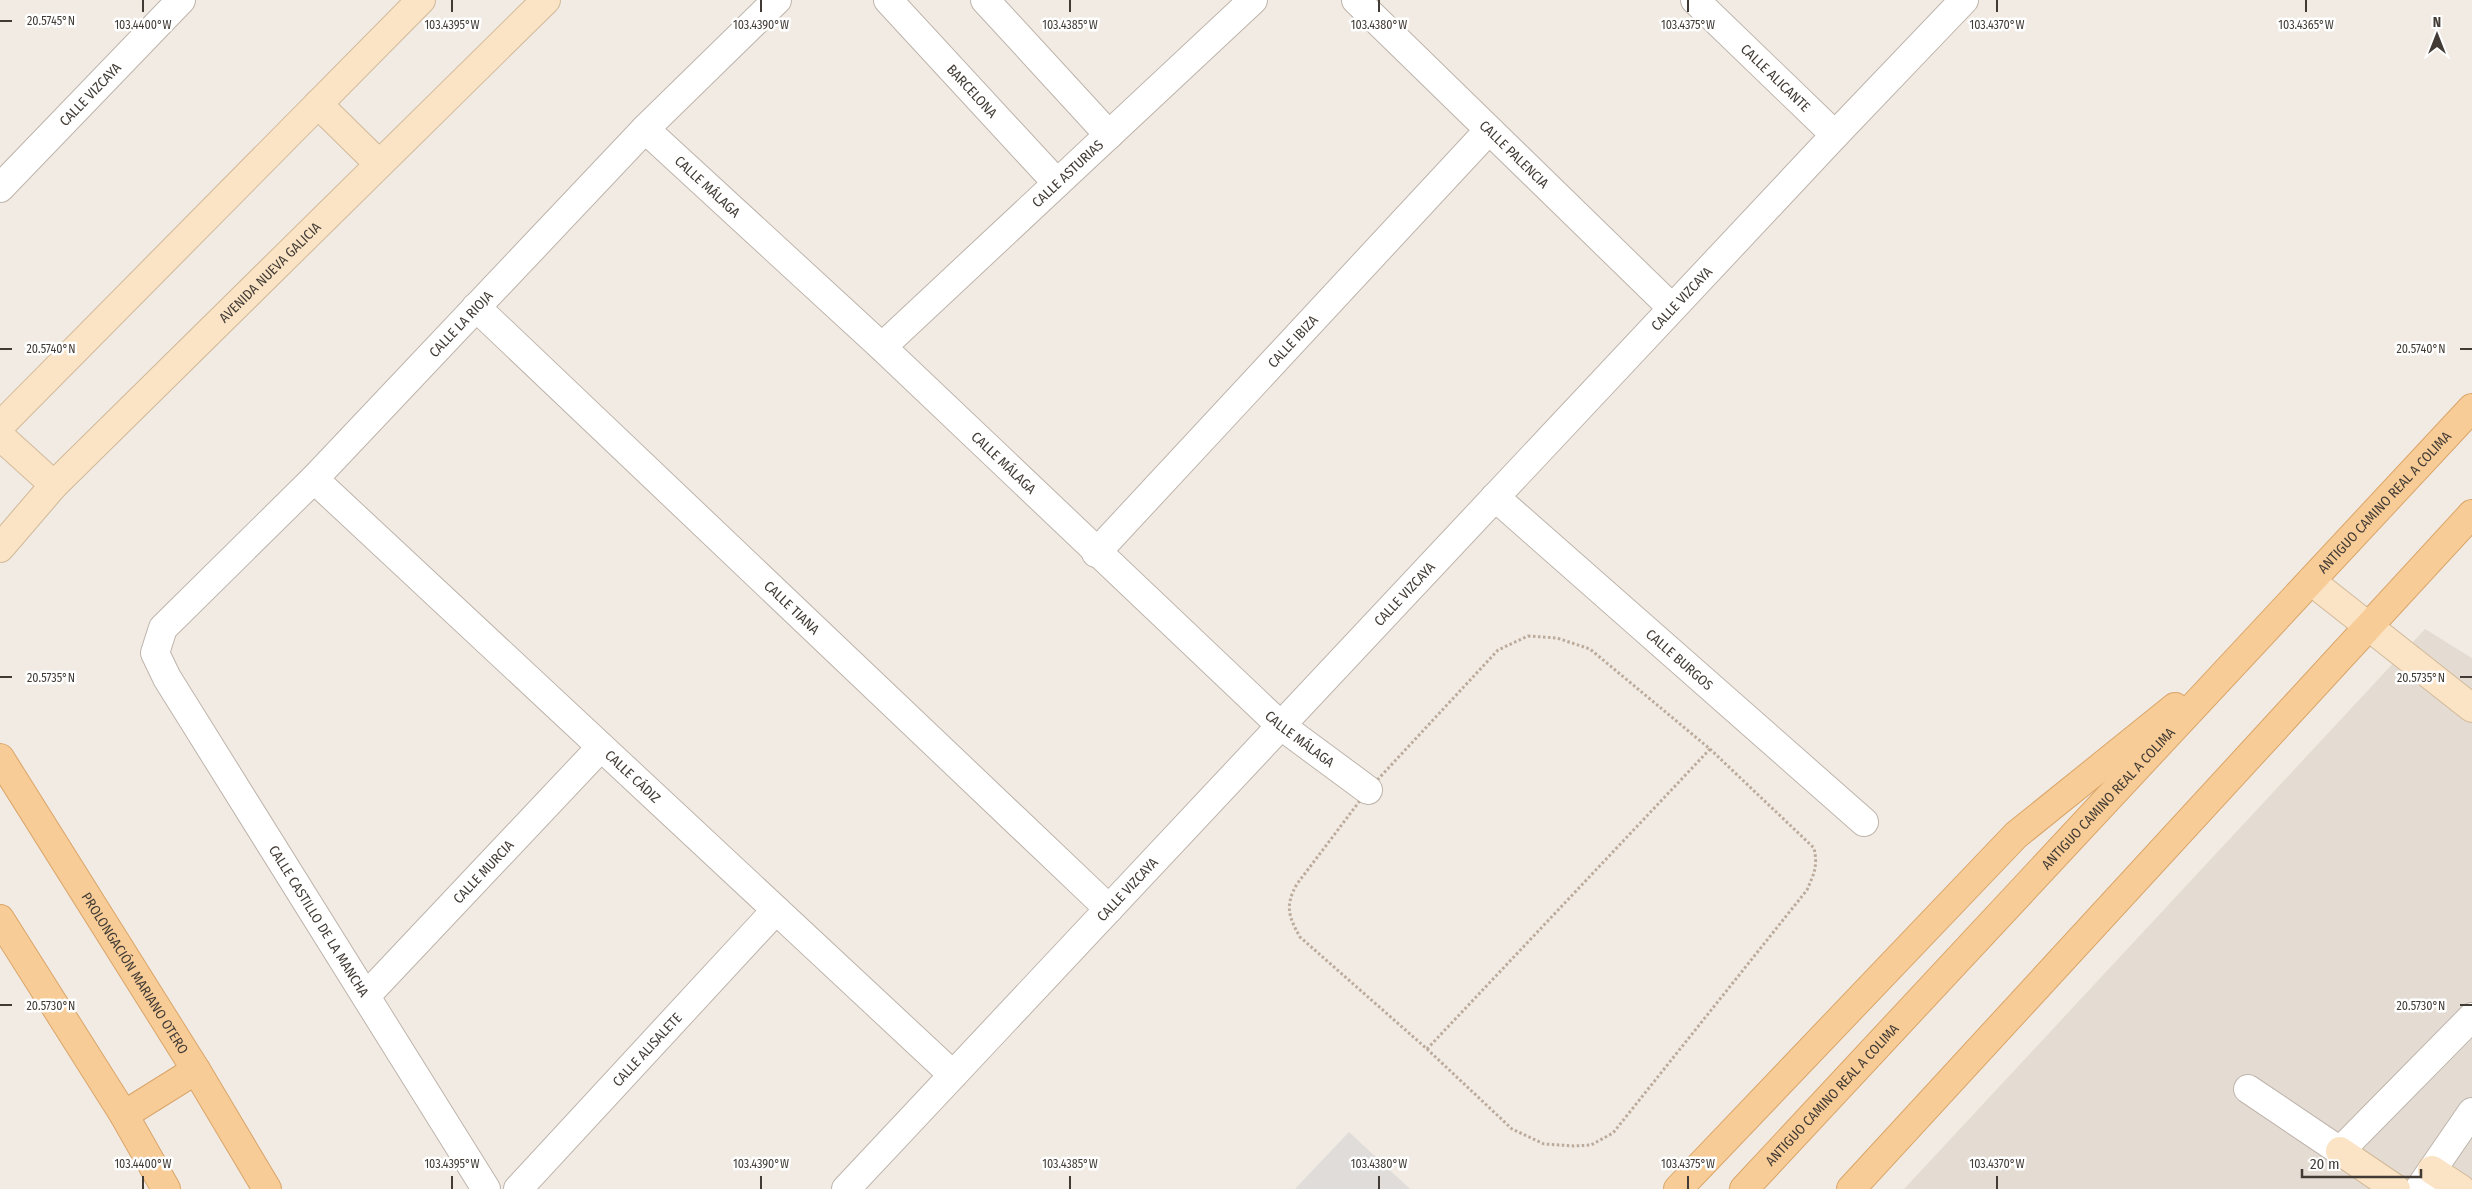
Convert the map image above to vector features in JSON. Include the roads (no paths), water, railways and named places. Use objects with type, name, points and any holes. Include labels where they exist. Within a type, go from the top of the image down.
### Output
[{"type":"main road","name":"ANTIGUO CAMINO REAL A COLIMA","points":[[1744,1189],[2472,408]]},
{"type":"main road","points":[[1851,1189],[2472,514]]},
{"type":"main road","points":[[1678,1189],[2016,835],[2252,645]]},
{"type":"main road","name":"PROLONGACIÓN MARIANO OTERO","points":[[0,758],[196,1070],[267,1189]]},
{"type":"main road","points":[[0,918],[124,1116],[166,1189]]},
{"type":"main road","points":[[124,1116],[196,1070]]},
{"type":"street","points":[[0,426],[421,0]]},
{"type":"street","name":"AVENIDA NUEVA GALICIA","points":[[0,548],[54,485],[546,0]]},
{"type":"street","name":"CALLE LA RIOJA","points":[[154,653],[163,628],[314,479],[645,129],[778,0]]},
{"type":"street","name":"BARCELONA","points":[[888,0],[1057,183]]},
{"type":"street","points":[[985,0],[1109,134]]},
{"type":"street","name":"CALLE ASTURIAS","points":[[882,347],[1254,0]]},
{"type":"street","name":"CALLE PALENCIA","points":[[1356,0],[1672,308]]},
{"type":"street","name":"CALLE ALICANTE","points":[[1695,0],[1835,134]]},
{"type":"street","name":"CALLE VIZCAYA","points":[[846,1189],[1835,134],[1964,0]]},
{"type":"street","name":"CALLE VIZCAYA","points":[[2,183],[175,2]]},
{"type":"street","points":[[318,104],[380,164]]},
{"type":"street","name":"CALLE MÁLAGA","points":[[645,129],[882,347],[1280,725],[1368,790]]},
{"type":"street","name":"CALLE IBIZA","points":[[1096,552],[1489,130]]},
{"type":"street","name":"CALLE TIANA","points":[[476,307],[1109,909]]},
{"type":"street","points":[[0,436],[54,485]]},
{"type":"street","name":"CALLE CÁDIZ","points":[[314,479],[953,1075]]},
{"type":"street","name":"CALLE BURGOS","points":[[1495,497],[1864,822]]},
{"type":"street","points":[[2311,581],[2472,708]]},
{"type":"street","name":"CALLE CASTILLO DE LA MANCHA","points":[[154,653],[167,678],[486,1189]]},
{"type":"street","name":"CALLE MURCIA","points":[[366,996],[601,747]]},
{"type":"street","name":"CALLE ALISALETE","points":[[518,1189],[776,910]]},
{"type":"street","points":[[2340,1151],[2472,1016]]},
{"type":"street","points":[[2248,1089],[2396,1189]]},
{"type":"street","points":[[2461,1189],[2426,1180],[2472,1112]]},
{"type":"street","points":[[1871,1189],[1888,1148]]}]
